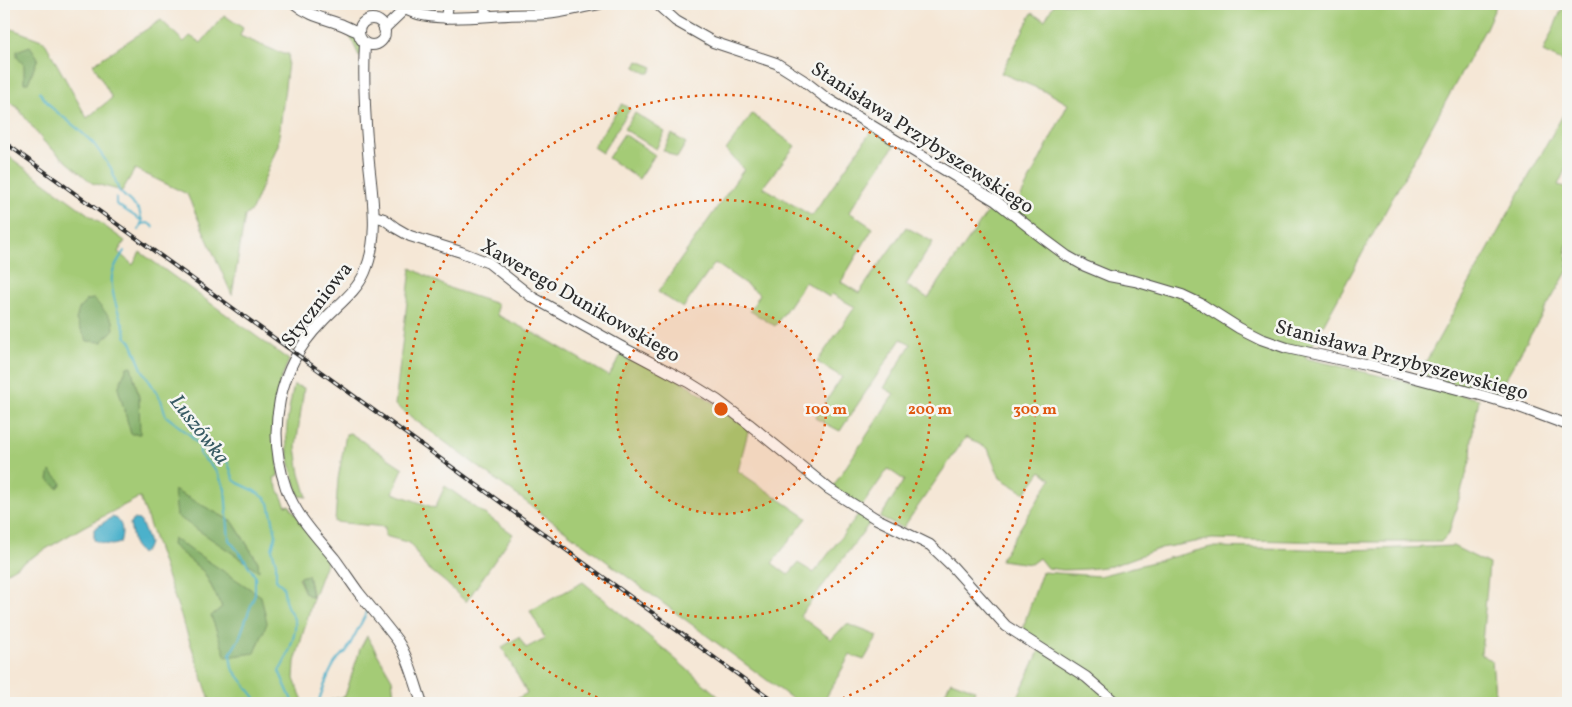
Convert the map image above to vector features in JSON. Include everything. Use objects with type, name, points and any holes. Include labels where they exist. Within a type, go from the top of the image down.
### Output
[{"type":"street","points":[[294,4],[303,11],[317,17],[360,28]]},
{"type":"street","points":[[446,18],[448,4]]},
{"type":"street","points":[[485,4],[486,16]]},
{"type":"street","points":[[381,25],[403,8],[428,16],[446,18],[547,14],[599,4]]},
{"type":"street","name":"Stanisława Przybyszewskiego","points":[[657,4],[676,21],[714,42],[776,63],[842,108],[996,202],[1059,250],[1085,266],[1109,276],[1188,298],[1239,328],[1261,339],[1286,348],[1370,366],[1484,396],[1568,425]]},
{"type":"street","points":[[372,19],[381,25],[382,40],[369,44],[360,36],[360,28],[366,20],[372,19]]},
{"type":"street","name":"Styczniowa","points":[[369,44],[365,61],[364,95],[374,216],[371,251],[365,271],[352,292],[316,328],[298,353],[282,388],[276,431],[281,470],[286,488],[296,508],[311,531],[398,642],[422,703]]},
{"type":"street","name":"Xawerego Dunikowskiego","points":[[374,216],[384,219],[410,236],[489,263],[532,297],[710,395],[829,489],[875,518],[930,545],[952,566],[1006,626],[1086,677],[1116,703]]},
{"type":"green space","points":[[1054,4],[1497,4],[1486,28],[1305,358],[1479,399],[1472,436],[1471,458],[1449,533],[1441,542],[1212,539],[1161,548],[1112,566],[1063,570],[1047,568],[1039,558],[1031,564],[1000,560],[1051,479],[1041,471],[1025,493],[1000,478],[988,449],[966,437],[903,528],[880,518],[904,480],[888,469],[862,506],[832,488],[894,394],[884,388],[911,344],[901,339],[840,431],[815,418],[842,377],[817,362],[855,307],[832,294],[829,297],[805,282],[775,326],[750,311],[760,294],[715,263],[683,308],[658,292],[744,169],[726,150],[752,114],[795,146],[763,187],[812,216],[873,129],[896,143],[849,212],[873,228],[841,282],[859,293],[906,227],[933,242],[906,285],[928,298],[993,204],[1011,216],[1068,104],[1049,93],[1001,73],[1032,13],[1045,20]]},
{"type":"green space","points":[[1564,4],[1568,4],[1568,64],[1543,52]]},
{"type":"green space","points":[[224,15],[243,28],[240,36],[283,54],[289,54],[278,145],[252,210],[245,216],[232,295],[187,194],[135,169],[122,191],[92,183],[44,142],[17,107],[4,99],[4,26],[44,41],[87,118],[112,98],[93,64],[161,20],[184,42],[190,36],[201,43]]},
{"type":"green space","points":[[351,31],[358,36],[361,42],[361,56],[359,56],[350,36]]},
{"type":"green space","points":[[30,46],[38,58],[28,83],[24,83],[24,65],[17,57],[17,51]]},
{"type":"green space","points":[[638,61],[653,67],[650,73],[635,67]]},
{"type":"green space","points":[[622,104],[630,109],[602,153],[593,147]]},
{"type":"green space","points":[[1568,106],[1568,164],[1558,185],[1568,188],[1568,243],[1566,248],[1568,270],[1496,395],[1419,374]]},
{"type":"green space","points":[[635,113],[665,132],[656,149],[624,129]]},
{"type":"green space","points":[[624,134],[655,155],[639,179],[608,158]]},
{"type":"green space","points":[[672,134],[686,143],[677,158],[663,150]]},
{"type":"green space","points":[[4,153],[125,241],[118,252],[133,265],[140,252],[289,360],[279,384],[278,476],[274,478],[286,506],[289,505],[328,558],[313,598],[295,662],[294,679],[304,703],[211,703],[140,497],[83,527],[4,574]],"holes":[[[174,491],[233,522],[258,562]],[[204,572],[255,653],[222,607]],[[308,575],[313,598],[305,593],[298,578]]]},
{"type":"green space","points":[[411,268],[449,288],[497,304],[497,315],[549,341],[609,376],[624,350],[685,383],[749,428],[738,471],[807,518],[772,563],[788,575],[798,563],[814,573],[860,512],[872,520],[800,616],[831,639],[847,624],[878,636],[864,660],[850,655],[823,703],[798,703],[395,405]]},
{"type":"green space","points":[[94,299],[113,321],[114,329],[102,342],[87,341],[76,320],[79,309],[87,300]]},
{"type":"green space","points":[[131,366],[139,397],[140,434],[131,434],[118,388],[127,367]]},
{"type":"green space","points":[[294,385],[304,388],[296,447],[300,474],[307,497],[299,496],[287,445],[288,419]]},
{"type":"green space","points":[[350,433],[403,468],[393,493],[435,508],[445,486],[513,534],[466,602],[425,566],[410,543],[385,536],[385,527],[335,522],[338,479],[346,434]]},
{"type":"green space","points":[[50,471],[62,483],[58,488],[48,480]]},
{"type":"green space","points":[[174,490],[233,522],[258,562],[259,571],[177,516]]},
{"type":"green space","points":[[173,538],[261,596],[267,623],[255,653],[226,657],[211,616],[222,607],[204,572],[172,545]]},
{"type":"green space","points":[[1453,546],[1489,564],[1481,654],[1492,661],[1496,703],[1015,703],[1041,647],[1022,635],[1042,572],[1099,576],[1211,547],[1352,550]]},
{"type":"green space","points":[[308,575],[312,597],[305,593],[299,577]]},
{"type":"green space","points":[[583,582],[726,703],[510,703],[527,693],[502,647],[519,637],[526,648],[545,638],[530,611]]},
{"type":"green space","points":[[367,636],[392,679],[395,703],[326,703],[327,701],[345,696],[360,649]]},
{"type":"green space","points":[[951,681],[975,690],[970,703],[940,703]]},
{"type":"water","points":[[112,517],[121,524],[122,535],[120,543],[110,545],[94,540],[94,529]]},
{"type":"water","points":[[134,519],[141,522],[149,543],[147,549],[141,554],[134,545],[130,524]]},
{"type":"waterway","points":[[39,92],[52,108],[94,144],[111,168],[119,191],[139,210],[142,221],[139,230]]},
{"type":"waterway","points":[[116,197],[116,204],[142,221]]},
{"type":"waterway","points":[[141,224],[148,223],[154,227]]},
{"type":"waterway","name":"Luszówka","points":[[124,251],[114,269],[112,290],[126,333],[125,336],[131,342],[142,369],[161,400],[166,416],[190,435],[200,447],[200,455],[216,470],[225,489],[229,540],[255,576],[255,594],[239,639],[230,654],[232,668],[259,703]]},
{"type":"waterway","points":[[200,447],[222,457],[228,463],[234,480],[253,490],[269,503],[276,534],[272,549],[276,563],[276,580],[283,587],[286,603],[295,622],[290,647],[279,671],[293,703]]},
{"type":"waterway","points":[[318,703],[332,667],[341,655],[346,652],[368,610]]},
{"type":"railway","points":[[4,142],[777,703]]}]
